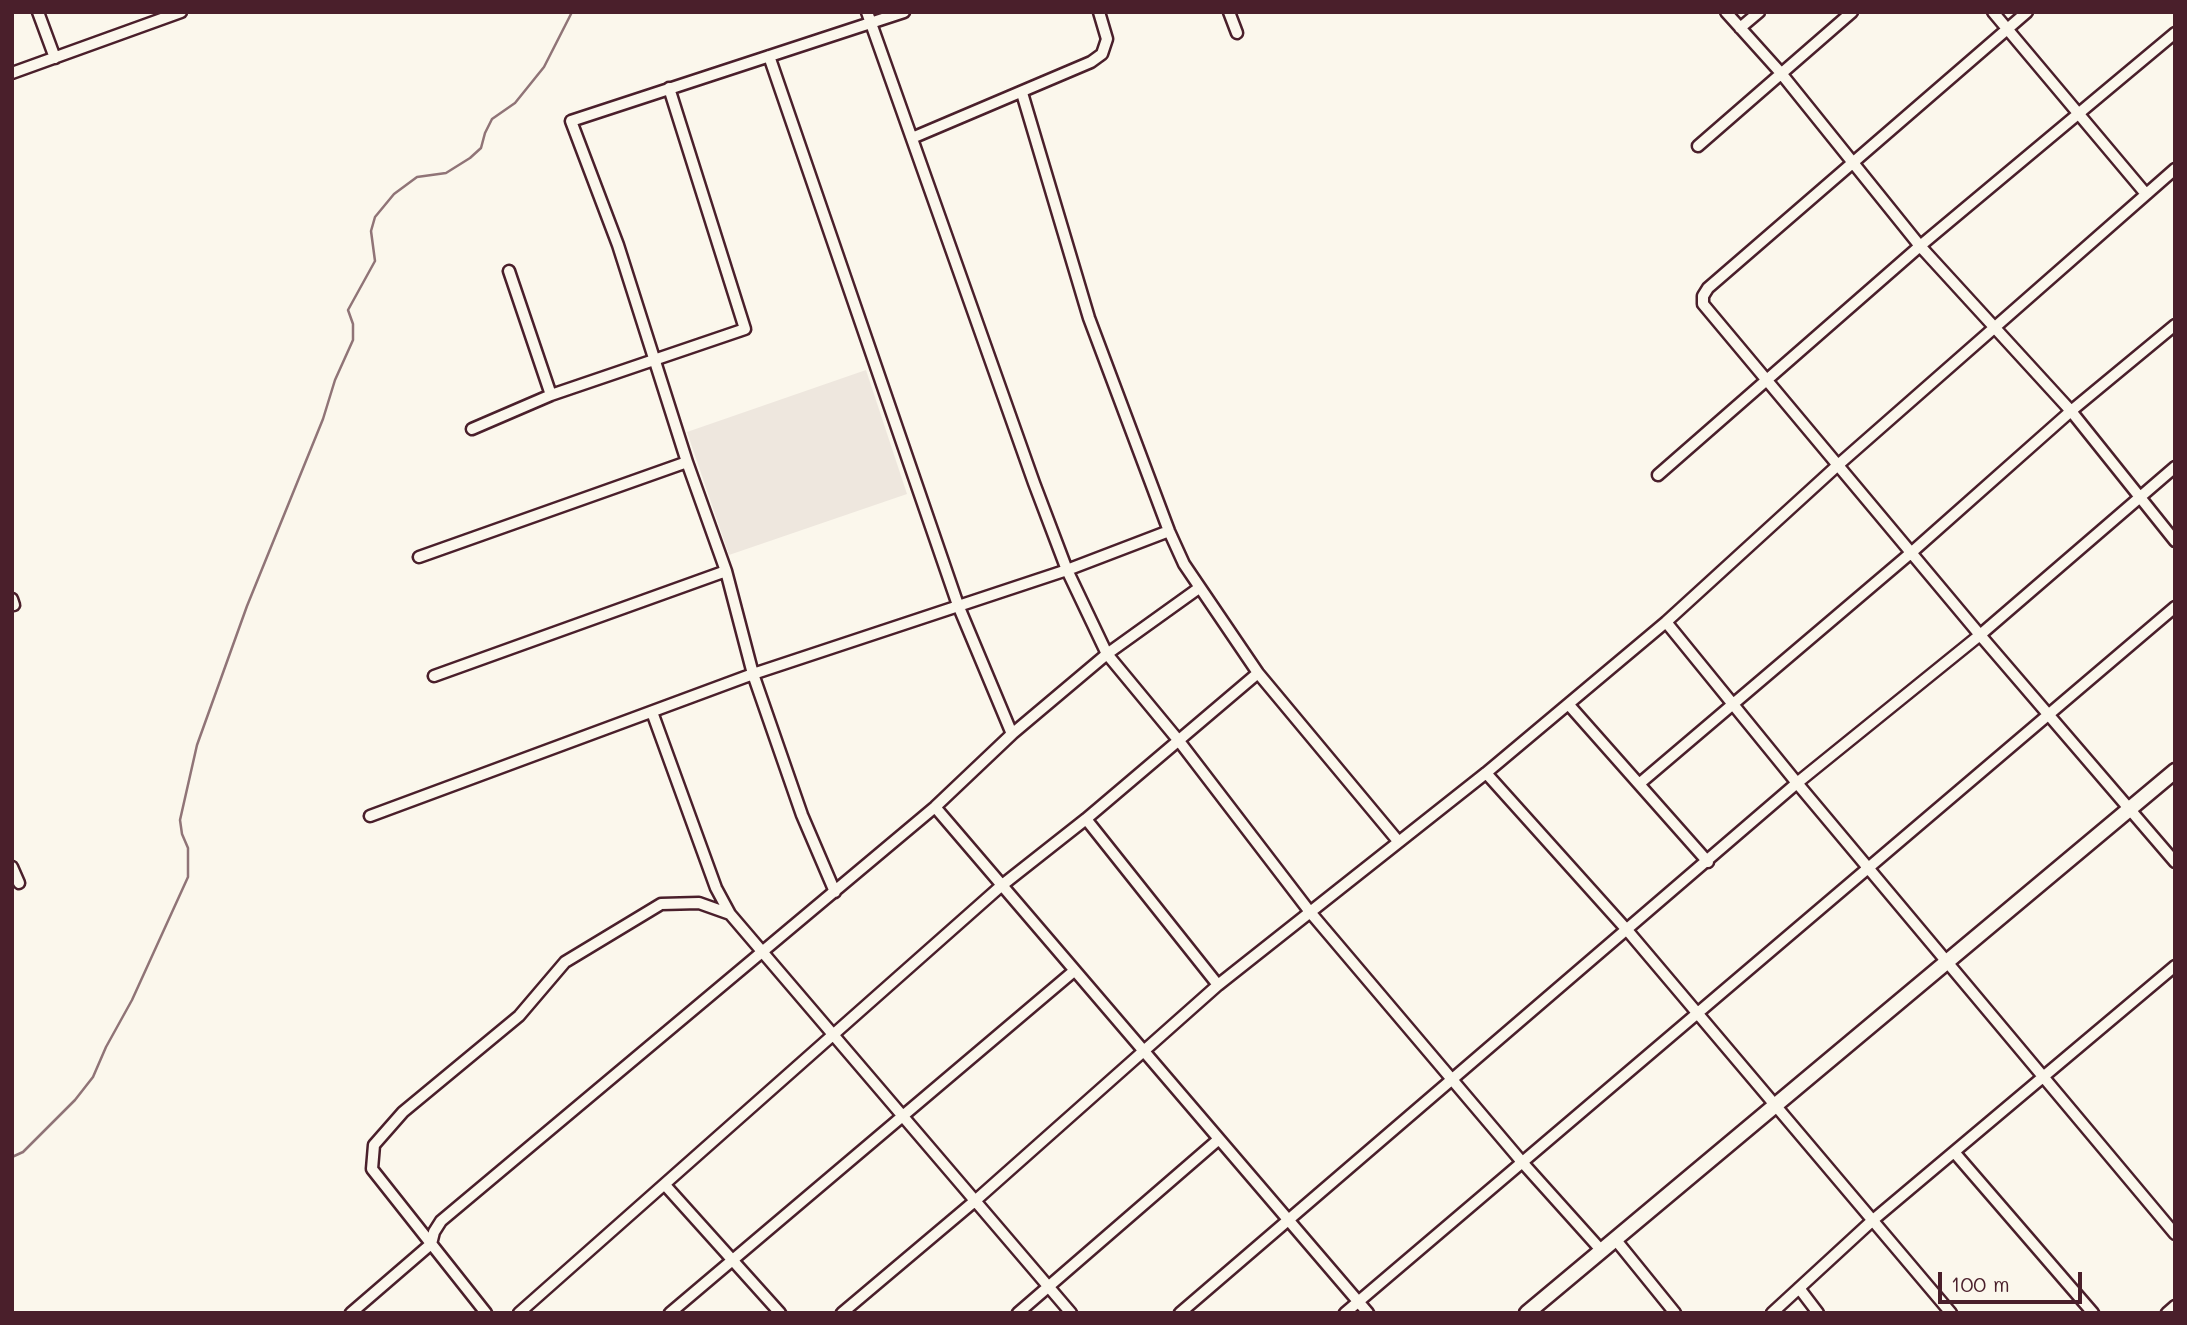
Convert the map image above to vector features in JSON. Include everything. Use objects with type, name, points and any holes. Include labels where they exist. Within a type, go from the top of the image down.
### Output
[{"type":"street","points":[[38,12],[55,58]]},
{"type":"street","points":[[12,73],[154,17],[181,12]]},
{"type":"street","points":[[867,12],[1034,483],[1067,569],[1107,654],[1179,741],[1310,912],[1522,1162],[1601,1250]]},
{"type":"street","points":[[835,892],[802,815],[753,674],[726,571],[687,462],[618,245],[571,121],[904,12]]},
{"type":"street","points":[[912,138],[1091,62],[1102,54],[1107,39],[1100,12]]},
{"type":"street","points":[[1229,12],[1237,33]]},
{"type":"street","points":[[1726,12],[1780,72],[1920,246],[2071,411],[2175,541]]},
{"type":"street","points":[[1740,28],[1759,12]]},
{"type":"street","points":[[1698,146],[1780,72],[1853,12]]},
{"type":"street","points":[[1993,12],[2146,194]]},
{"type":"street","points":[[2027,12],[1708,288],[1703,296],[1703,304],[1980,635],[2175,862]]},
{"type":"street","points":[[1658,475],[1920,246],[2175,33]]},
{"type":"street","points":[[769,56],[958,605],[1012,734]]},
{"type":"street","points":[[472,429],[551,395],[745,329],[668,88]]},
{"type":"street","points":[[1021,93],[1089,318],[1169,531],[1184,564],[1258,673],[1398,841]]},
{"type":"street","points":[[842,1313],[976,1200],[1218,985],[1486,773],[1666,622],[1838,465],[2175,169]]},
{"type":"street","points":[[509,271],[551,395]]},
{"type":"street","points":[[1639,784],[1912,552],[2071,411],[2175,325]]},
{"type":"street","points":[[419,558],[687,462]]},
{"type":"street","points":[[1180,1313],[1797,783],[1980,635],[2175,467]]},
{"type":"street","points":[[370,816],[753,674],[1067,569],[1169,531]]},
{"type":"street","points":[[434,676],[726,571]]},
{"type":"street","points":[[351,1313],[431,1244],[433,1232],[441,1221],[935,807],[1012,734],[1107,654],[1199,588]]},
{"type":"street","points":[[1345,1313],[2175,607]]},
{"type":"street","points":[[1666,622],[1797,783],[2175,1234]]},
{"type":"street","points":[[519,1313],[1001,886],[1086,819],[1258,673]]},
{"type":"street","points":[[1569,705],[1708,862]]},
{"type":"street","points":[[652,712],[716,888],[730,914],[1072,1313]]},
{"type":"street","points":[[1527,1313],[2175,771]]},
{"type":"street","points":[[1486,773],[1627,930],[1951,1313]]},
{"type":"street","points":[[935,807],[1368,1313]]},
{"type":"street","points":[[1086,819],[1218,985]]},
{"type":"street","points":[[12,867],[19,883]]},
{"type":"street","points":[[486,1313],[372,1169],[374,1145],[403,1112],[519,1016],[565,962],[662,904],[699,903],[730,914]]},
{"type":"street","points":[[1772,1313],[1873,1220],[2175,966]]},
{"type":"street","points":[[670,1313],[1074,971]]},
{"type":"street","points":[[1018,1313],[1219,1139]]},
{"type":"street","points":[[1954,1152],[2093,1313]]},
{"type":"street","points":[[665,1185],[780,1313]]},
{"type":"street","points":[[1615,1239],[1675,1313]]},
{"type":"street","points":[[1798,1288],[1818,1313]]},
{"type":"street","points":[[2167,1313],[2175,1306]]},
{"type":"shaded area","points":[[866,370],[907,494],[729,555],[687,432]]},
{"type":"waterway","points":[[12,1157],[23,1152],[75,1100],[93,1077],[132,1000],[188,877],[188,848],[180,820],[197,745],[247,606],[353,340],[353,324],[348,310],[375,261],[371,231],[375,217],[394,194],[417,177],[446,173],[481,148],[492,119],[515,103],[544,67],[572,12]]}]
